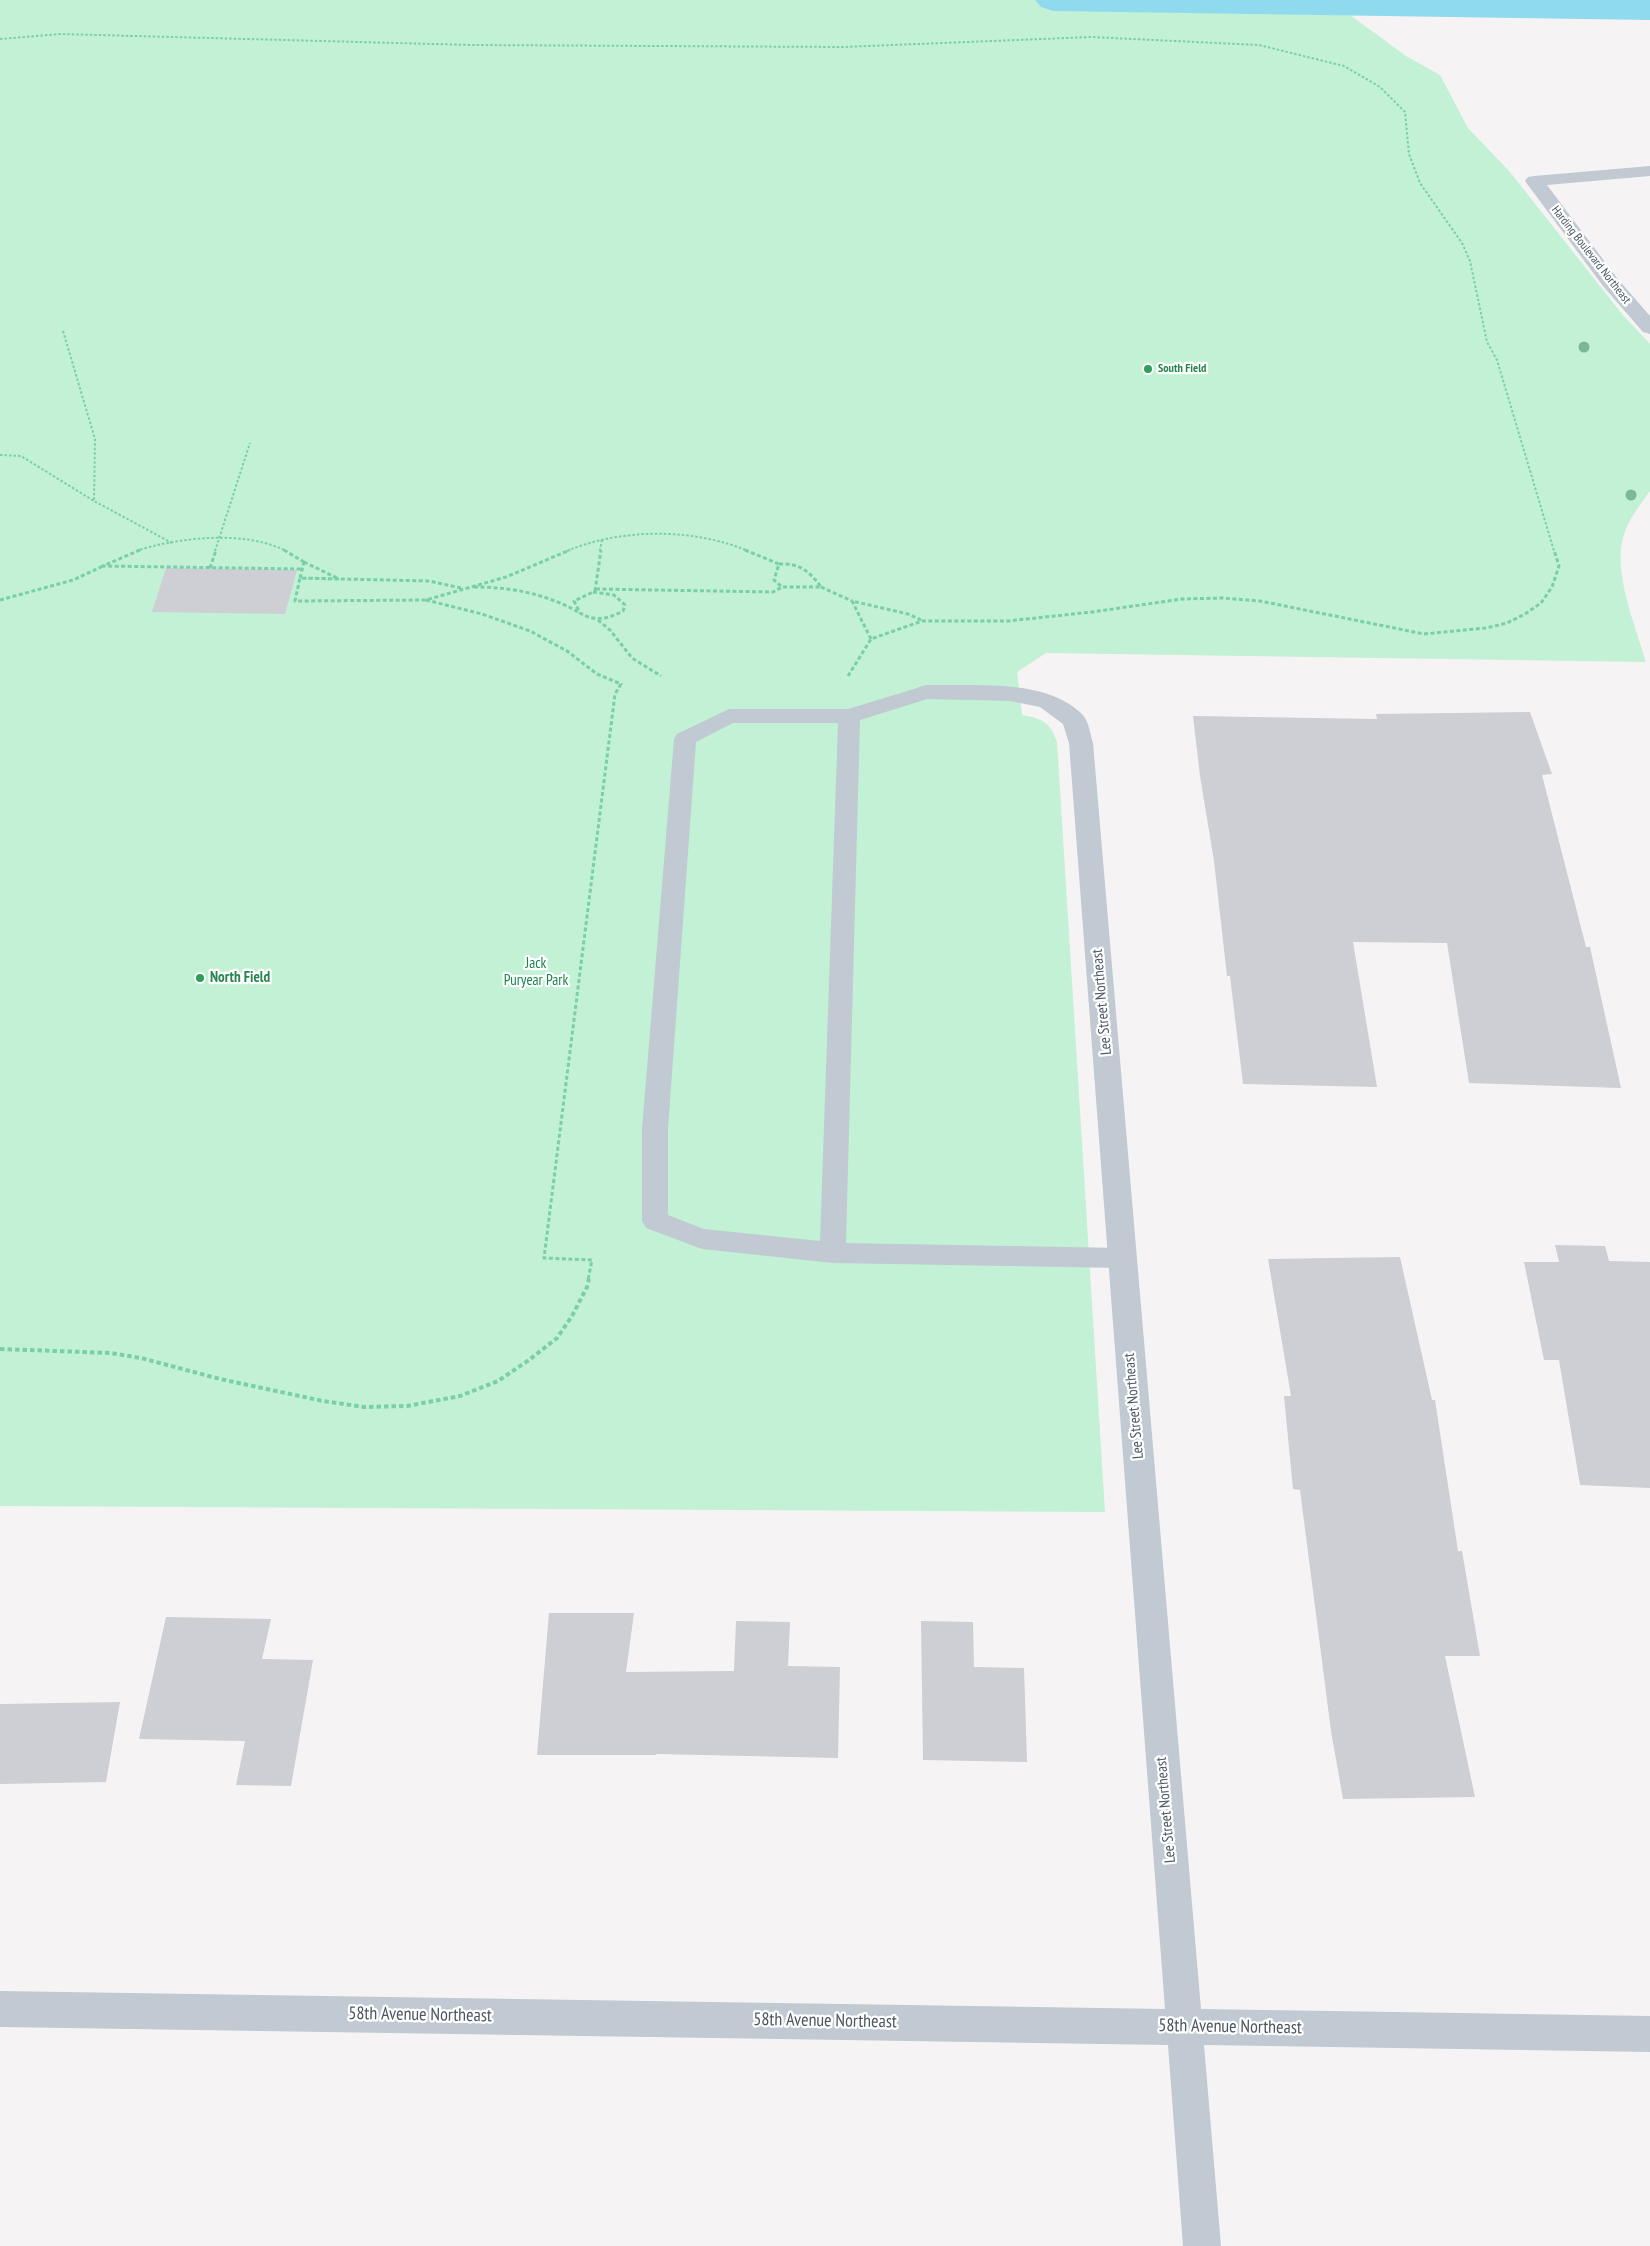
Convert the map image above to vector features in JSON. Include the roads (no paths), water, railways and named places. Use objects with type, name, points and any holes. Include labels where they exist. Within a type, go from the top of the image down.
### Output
[{"type":"street","name":"Harding Boulevard Northeast","points":[[1650,172],[1534,181],[1610,282],[1650,328]]},
{"type":"street","name":"Lee Street Northeast","points":[[927,692],[1010,694],[1047,701],[1074,720],[1081,743],[1202,2246]]},
{"type":"street","name":"58th Avenue Northeast","points":[[0,2009],[1650,2034]]},
{"type":"lane","points":[[927,692],[849,716],[729,716],[685,739],[655,1129],[656,1221],[702,1239],[833,1253],[1122,1258]]},
{"type":"lane","points":[[833,1253],[849,716]]},
{"type":"waterway","points":[[1053,0],[1650,9]]},
{"type":"place","name":"South Field","points":[[1148,369]]},
{"type":"place","name":"North Field","points":[[200,978]]},
{"type":"park label","name":"Jack Puryear Park","points":[[536,972]]}]
